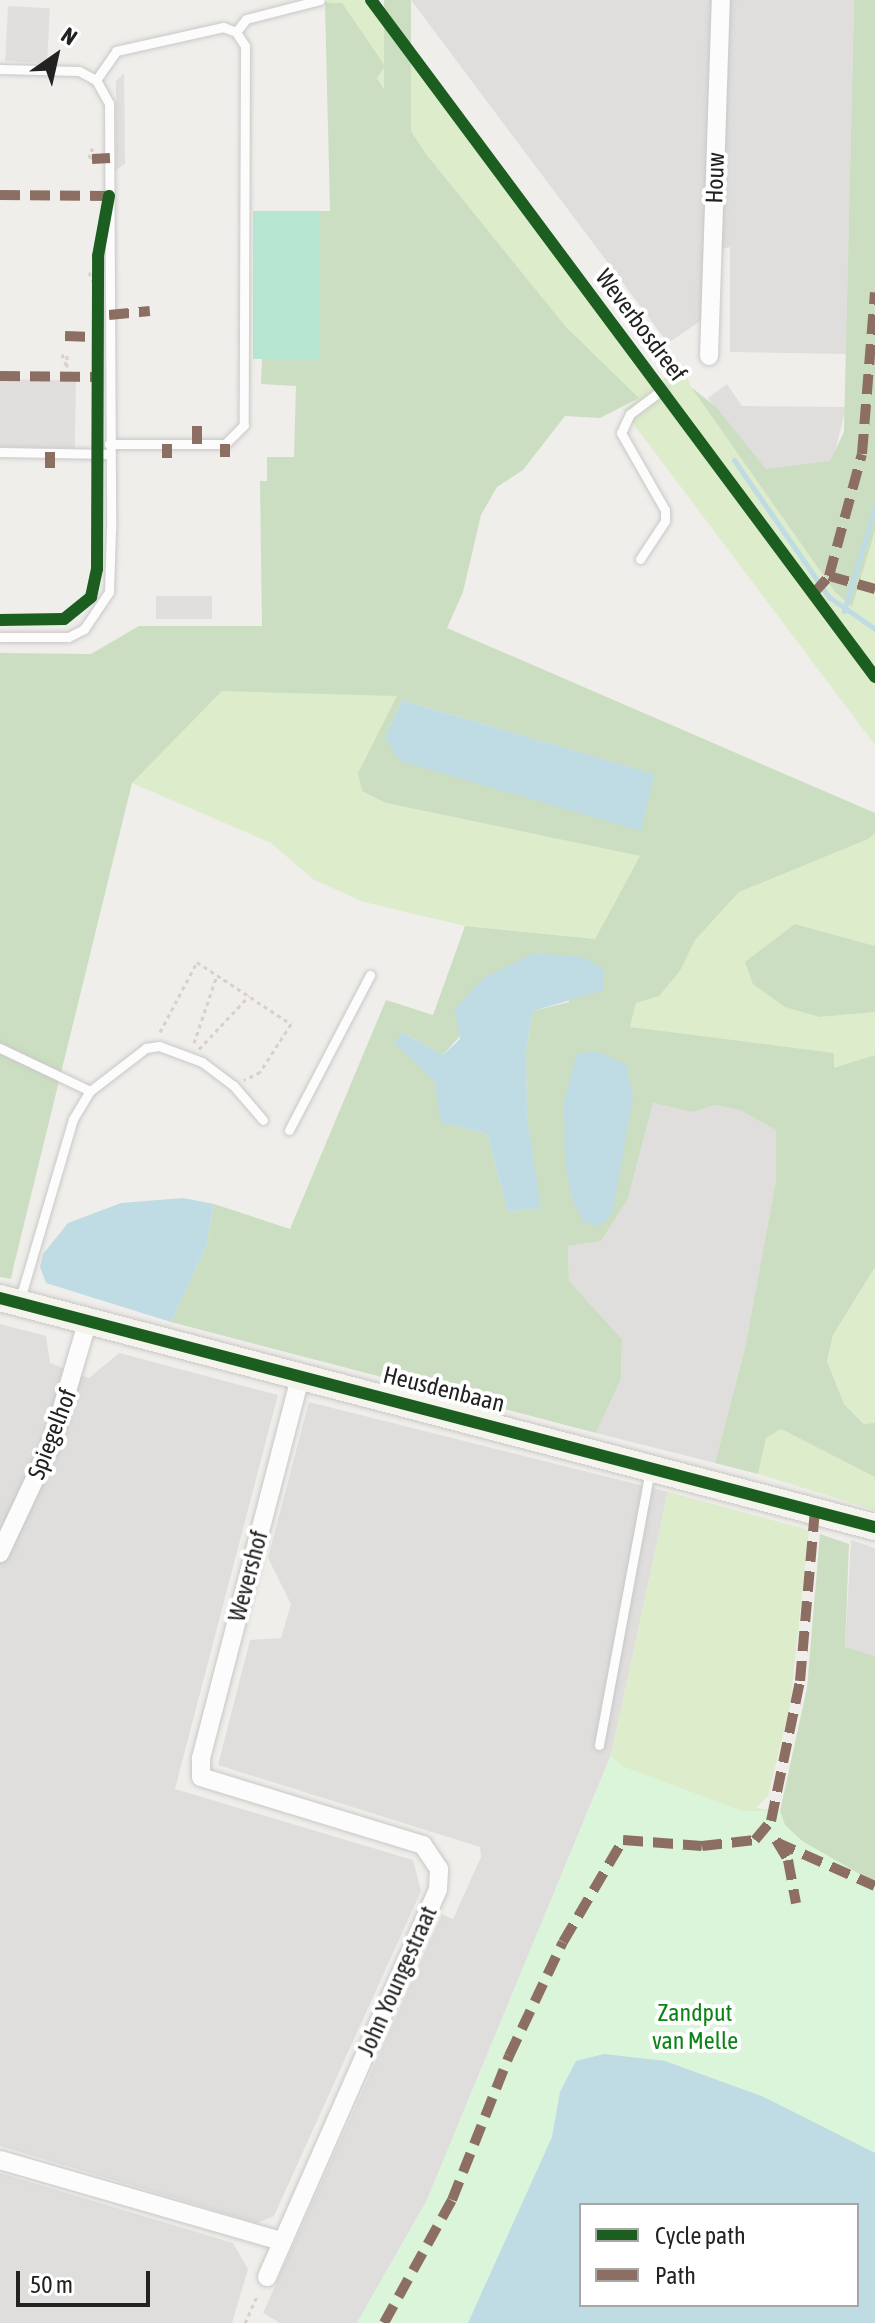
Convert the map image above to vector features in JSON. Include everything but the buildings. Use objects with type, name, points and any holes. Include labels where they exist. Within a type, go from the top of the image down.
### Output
[{"type":"main road","name":"Heusdenbaan","points":[[10,1300],[875,1527]]},
{"type":"street","name":"Houw","points":[[709,356],[721,0]]},
{"type":"street","name":"Spiegelhof","points":[[2,1546],[52,1442],[88,1320]]},
{"type":"street","name":"Wevershof","points":[[201,1777],[209,1728],[301,1375]]},
{"type":"street","name":"John Youngestraat","points":[[201,1777],[423,1845],[439,1869],[438,1889],[280,2241],[267,2277]]},
{"type":"street","points":[[0,2160],[280,2241]]},
{"type":"lane","points":[[236,32],[246,19],[320,0]]},
{"type":"lane","points":[[0,452],[225,444],[244,425],[245,46],[236,32],[223,27],[116,51],[96,80]]},
{"type":"lane","points":[[0,69],[62,69],[96,80],[109,103],[109,592],[97,615],[68,637],[0,637]]},
{"type":"lane","points":[[640,559],[665,521],[665,510],[621,433],[630,414],[662,390]]},
{"type":"lane","points":[[289,1130],[370,975]]},
{"type":"lane","points":[[10,1300],[64,1140],[90,1091],[154,1047],[190,1058],[233,1085],[263,1120]]},
{"type":"lane","points":[[0,1048],[90,1091]]},
{"type":"lane","points":[[599,1745],[650,1466]]},
{"type":"path","points":[[98,256],[98,295]]},
{"type":"path","points":[[62,354],[67,367],[67,352]]},
{"type":"path","points":[[154,1047],[195,963],[291,1024],[260,1072],[233,1085]]},
{"type":"path","points":[[190,1058],[217,975]]},
{"type":"path","points":[[190,1058],[249,996]]},
{"type":"path","points":[[245,2323],[267,2277]]},
{"type":"shaded area","points":[[411,0],[854,0],[846,354],[730,352],[730,247],[703,253],[702,320],[668,343]]},
{"type":"shaded area","points":[[8,6],[50,8],[47,63],[5,61]]},
{"type":"shaded area","points":[[124,73],[125,164],[116,170],[116,81]]},
{"type":"shaded area","points":[[0,379],[76,380],[75,448],[0,447]]},
{"type":"shaded area","points":[[727,384],[742,406],[846,407],[830,472],[761,470],[708,398]]},
{"type":"shaded area","points":[[156,596],[212,596],[212,619],[156,619]]},
{"type":"shaded area","points":[[653,1103],[692,1112],[716,1105],[740,1110],[776,1130],[776,1180],[745,1348],[715,1463],[596,1433],[621,1379],[622,1339],[569,1281],[568,1246],[601,1241],[628,1199]]},
{"type":"shaded area","points":[[0,1324],[46,1336],[50,1363],[89,1378],[119,1353],[278,1395],[175,1789],[413,1860],[421,1891],[274,2216],[257,2223],[0,2146]]},
{"type":"shaded area","points":[[309,1402],[668,1492],[611,1755],[427,2200],[357,2323],[280,2323],[263,2313],[442,1914],[453,1919],[481,1857],[480,1847],[218,1765],[250,1640],[281,1638],[291,1604],[268,1558]]},
{"type":"shaded area","points":[[851,1540],[875,1548],[875,1656],[845,1648]]},
{"type":"shaded area","points":[[0,2173],[233,2243],[248,2269],[232,2323],[0,2323]]},
{"type":"green space","points":[[329,0],[367,0],[652,387],[683,365],[691,387],[835,592],[852,607],[875,531],[875,745],[623,410],[639,398],[566,327],[426,154],[377,77],[342,4],[325,3]]},
{"type":"green space","points":[[384,0],[411,0],[411,471],[384,471]]},
{"type":"green space","points":[[854,0],[875,0],[875,531],[852,607],[835,592],[691,387],[716,407],[766,469],[830,461],[844,432]]},
{"type":"green space","points":[[325,3],[342,3],[385,66],[377,78],[426,154],[566,327],[639,398],[600,418],[565,416],[523,470],[497,487],[481,515],[463,592],[447,628],[875,813],[875,833],[868,839],[739,892],[695,940],[680,971],[659,996],[636,1003],[630,1027],[834,1053],[834,1068],[875,1055],[875,1267],[833,1335],[827,1361],[844,1404],[864,1424],[875,1423],[875,1477],[781,1429],[766,1438],[758,1474],[715,1463],[745,1348],[776,1180],[776,1130],[740,1110],[716,1105],[692,1112],[653,1103],[628,1199],[601,1241],[568,1246],[569,1281],[622,1339],[621,1379],[596,1433],[171,1322],[206,1247],[214,1204],[290,1229],[386,1000],[433,1015],[465,926],[595,939],[640,856],[386,803],[362,791],[358,773],[397,696],[222,691],[132,783],[11,1279],[0,1277],[0,653],[91,654],[139,626],[262,626],[260,481],[267,481],[267,457],[294,457],[296,386],[261,384],[262,358],[320,358],[320,211],[330,211]],"holes":[[[402,700],[653,774],[641,830],[385,737]],[[534,953],[556,956],[569,1002],[533,1011],[526,1050],[527,1117],[540,1208],[508,1212],[487,1134],[442,1122],[434,1080],[402,1032],[443,1055]]]},
{"type":"green space","points":[[253,211],[320,211],[320,359],[253,359]]},
{"type":"green space","points":[[348,690],[398,696],[358,773],[386,803],[640,856],[595,939],[465,926],[364,902],[314,880],[271,843],[132,783],[222,691]]},
{"type":"green space","points":[[875,833],[875,946],[795,924],[776,940],[820,1017],[875,1012],[875,1055],[834,1069],[834,1053],[630,1028],[636,1003],[680,971],[695,940],[739,892]]},
{"type":"green space","points":[[795,924],[875,946],[875,1012],[820,1017],[785,1007],[753,984],[745,962]]},
{"type":"green space","points":[[875,1267],[875,1423],[865,1424],[844,1404],[827,1361],[833,1335]]},
{"type":"green space","points":[[781,1429],[875,1477],[875,1510],[758,1474],[766,1438]]},
{"type":"green space","points":[[668,1492],[809,1530],[790,1706],[768,1796],[756,1808],[780,1811],[785,1825],[802,1841],[875,1883],[875,2043],[585,1823],[611,1755]]},
{"type":"green space","points":[[820,1534],[849,1544],[845,1647],[875,1656],[875,1883],[802,1841],[785,1825],[780,1811],[807,1688]]},
{"type":"green space","name":"Zandput van Melle","points":[[611,1755],[622,1766],[742,1811],[780,1811],[785,1825],[802,1841],[875,1883],[875,2323],[357,2323],[427,2200]]},
{"type":"water","points":[[402,700],[654,774],[641,831],[400,761],[385,737]]},
{"type":"water","points":[[534,953],[582,957],[603,968],[604,990],[533,1011],[526,1050],[527,1117],[541,1208],[508,1212],[487,1134],[441,1122],[434,1080],[394,1043],[402,1032],[443,1055],[460,1039],[455,1010],[482,979]]},
{"type":"water","points":[[598,1052],[626,1064],[633,1097],[613,1212],[600,1226],[584,1223],[573,1201],[565,1163],[564,1102],[577,1053]]},
{"type":"water","points":[[183,1198],[214,1204],[206,1247],[171,1322],[46,1283],[40,1267],[43,1254],[68,1223],[121,1203]]},
{"type":"water","points":[[604,2054],[665,2061],[764,2097],[875,2153],[875,2323],[468,2323],[552,2137],[560,2092],[576,2061]]},
{"type":"waterway","points":[[734,460],[829,597],[875,629]]},
{"type":"waterway","points":[[844,611],[875,507]]},
{"type":"marked path","points":[[92,159],[110,158]]},
{"type":"marked path","points":[[0,195],[109,196]]},
{"type":"marked path","points":[[813,594],[829,576],[862,454],[875,293]]},
{"type":"marked path","points":[[109,315],[150,311]]},
{"type":"marked path","points":[[65,336],[99,337]]},
{"type":"marked path","points":[[0,376],[98,377]]},
{"type":"marked path","points":[[197,426],[197,444]]},
{"type":"marked path","points":[[167,444],[167,458]]},
{"type":"marked path","points":[[225,444],[225,457]]},
{"type":"marked path","points":[[50,452],[50,468]]},
{"type":"marked path","points":[[829,576],[875,589]]},
{"type":"marked path","points":[[384,2323],[452,2200],[509,2056],[563,1942],[623,1840],[702,1846],[755,1840],[771,1821],[800,1681],[815,1509]]},
{"type":"marked path","points":[[776,1840],[788,1860],[796,1903]]},
{"type":"marked path","points":[[776,1842],[875,1886]]},
{"type":"cycle path","name":"Weverbosdreef","points":[[371,0],[875,677]]},
{"type":"cycle path","points":[[0,620],[64,619],[91,597],[97,569],[98,256],[109,196]]},
{"type":"cycle path","points":[[0,1298],[875,1527]]}]
